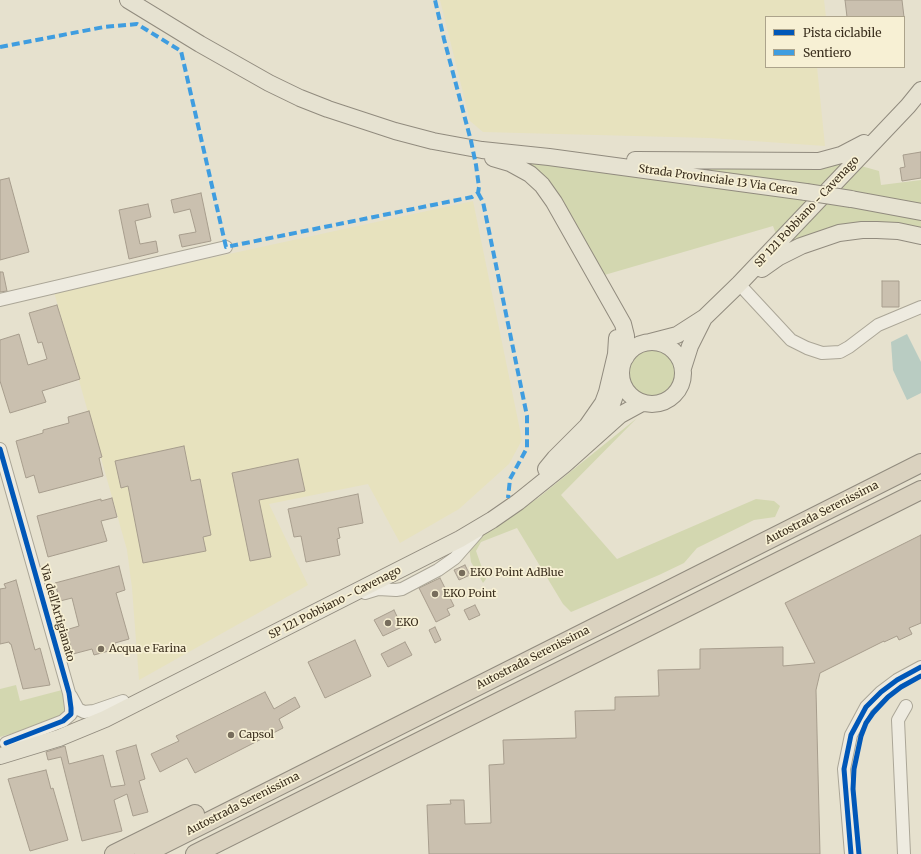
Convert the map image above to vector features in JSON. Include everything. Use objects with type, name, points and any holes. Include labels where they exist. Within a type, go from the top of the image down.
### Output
[{"type":"highway","name":"Autostrada Serenissima","points":[[144,854],[921,463]]},
{"type":"highway","name":"Autostrada Serenissima","points":[[195,854],[921,490]]},
{"type":"highway","points":[[776,562],[810,556],[921,502]]},
{"type":"highway","points":[[114,854],[249,788],[310,770]]},
{"type":"main road","points":[[128,0],[242,69],[281,89],[328,109],[373,125],[406,134],[482,150],[513,153],[545,153],[613,159],[819,161],[841,156],[877,137]]},
{"type":"main road","name":"SP 121 Pobbiano - Cavenago","points":[[908,106],[921,90]]},
{"type":"main road","name":"SP 121 Pobbiano - Cavenago","points":[[2,748],[73,724],[123,701],[458,531],[500,505],[570,449],[601,419],[612,404],[621,378],[622,366],[626,357],[635,347],[677,335],[705,317],[739,284],[877,137],[921,95]]},
{"type":"main road","points":[[406,134],[433,148],[505,161],[530,174],[542,185],[554,202],[624,327],[627,342],[626,357]]},
{"type":"main road","name":"Strada Provinciale 13 Via Cerca","points":[[513,153],[851,198],[921,212]]},
{"type":"main road","points":[[739,284],[779,257],[794,249],[839,233],[877,230],[898,231],[921,236]]},
{"type":"main road","points":[[546,469],[587,426],[599,408],[607,392],[616,354],[617,335],[615,323],[597,278]]},
{"type":"main road","name":"SP 121 Pobbiano - Cavenago","points":[[2,748],[58,738],[92,726],[455,542],[484,525],[518,502],[557,471],[620,415],[642,402],[658,404],[673,396],[682,382],[683,368],[690,346],[705,317]]},
{"type":"main road","points":[[650,342],[661,343],[670,347],[678,355],[683,368]]},
{"type":"main road","points":[[621,378],[629,394],[636,400],[642,402]]},
{"type":"street","points":[[0,300],[226,247]]},
{"type":"street","points":[[739,284],[791,340],[802,346],[822,353],[840,352],[878,325],[921,307]]},
{"type":"street","name":"Via dell'Artigianato","points":[[0,449],[69,693],[71,711],[71,714],[65,720],[2,748]]},
{"type":"street","points":[[851,854],[844,769],[851,734],[866,707],[881,692],[897,680],[921,667]]},
{"type":"street","name":"Via dell'Artigianato","points":[[69,693],[76,706],[84,712],[94,711],[123,701]]},
{"type":"street","points":[[904,854],[898,720],[906,706]]},
{"type":"shaded area","points":[[440,0],[824,0],[826,16],[765,16],[765,68],[817,68],[825,146],[710,138],[483,132],[470,121]]},
{"type":"shaded area","points":[[473,201],[522,440],[509,464],[459,509],[400,543],[368,484],[269,504],[308,585],[139,680],[132,588],[127,550],[54,292]]},
{"type":"shaded area","points":[[907,334],[921,362],[921,393],[907,400],[893,370],[891,342]]},
{"type":"green space","points":[[519,160],[843,161],[879,171],[881,185],[921,180],[921,232],[907,229],[781,248],[773,226],[601,276]]},
{"type":"green space","points":[[647,349],[657,349],[670,356],[677,369],[677,379],[670,392],[657,399],[647,399],[638,395],[631,388],[627,379],[627,369],[631,360],[638,353]]},
{"type":"green space","points":[[637,418],[561,495],[617,559],[756,499],[774,501],[780,506],[775,517],[754,520],[697,548],[684,563],[571,612],[563,604],[517,528],[481,542],[476,551],[486,579],[483,583],[471,562],[469,547],[483,534],[538,498]]},
{"type":"green space","points":[[16,685],[20,701],[62,690],[68,710],[60,719],[0,737],[0,689]]},
{"type":"building","points":[[845,0],[902,0],[904,16],[847,16]]},
{"type":"building","points":[[921,152],[921,178],[902,181],[900,168],[905,167],[903,155]]},
{"type":"building","points":[[9,178],[29,252],[0,260],[0,180]]},
{"type":"building","points":[[201,193],[211,241],[182,247],[179,235],[196,232],[190,209],[174,213],[171,200]]},
{"type":"building","points":[[148,204],[151,217],[135,221],[140,244],[156,241],[158,252],[129,259],[119,210]]},
{"type":"building","points":[[0,272],[3,272],[7,291],[0,292]]},
{"type":"building","points":[[882,281],[899,281],[899,307],[882,307]]},
{"type":"building","points":[[57,305],[80,379],[42,391],[46,402],[10,413],[0,381],[0,340],[19,334],[28,365],[47,359],[42,342],[38,343],[29,313]]},
{"type":"building","points":[[89,411],[102,457],[99,458],[103,476],[39,493],[34,475],[26,478],[16,441],[43,433],[43,430],[69,423],[68,417]]},
{"type":"building","points":[[184,446],[191,481],[200,479],[211,535],[203,537],[206,551],[143,563],[128,486],[121,488],[115,461]]},
{"type":"building","points":[[298,459],[305,491],[259,500],[271,557],[250,561],[232,473]]},
{"type":"building","points":[[358,494],[363,523],[338,528],[340,538],[337,539],[340,555],[306,562],[301,536],[294,537],[288,509]]},
{"type":"building","points":[[112,498],[117,517],[101,521],[107,541],[48,557],[37,516],[101,499],[101,501]]},
{"type":"building","points":[[921,535],[921,623],[909,628],[912,634],[899,640],[897,636],[884,641],[820,673],[816,690],[820,854],[429,854],[427,805],[451,804],[450,800],[464,800],[465,824],[491,823],[489,765],[504,764],[503,740],[576,738],[575,711],[615,710],[615,697],[659,696],[658,670],[700,669],[700,649],[783,647],[783,666],[815,663],[785,603]]},
{"type":"building","points":[[465,565],[470,575],[459,580],[454,570]]},
{"type":"building","points":[[119,566],[125,590],[116,593],[129,639],[115,643],[116,649],[94,655],[92,649],[73,654],[66,630],[79,626],[72,598],[60,601],[55,583]]},
{"type":"building","points":[[440,578],[454,606],[447,609],[450,615],[436,622],[419,588]]},
{"type":"building","points":[[16,580],[35,650],[40,648],[50,685],[23,689],[11,644],[9,642],[0,644],[0,589],[6,588],[4,584]]},
{"type":"building","points":[[475,605],[480,615],[469,620],[464,610]]},
{"type":"building","points":[[394,610],[402,627],[383,636],[374,620]]},
{"type":"building","points":[[435,627],[441,640],[435,643],[429,630]]},
{"type":"building","points":[[355,640],[371,676],[325,698],[308,662]]},
{"type":"building","points":[[405,642],[412,655],[388,667],[381,654]]},
{"type":"building","points":[[265,692],[274,709],[295,697],[300,707],[279,719],[283,728],[195,773],[187,758],[160,772],[151,754],[179,741],[176,736]]},
{"type":"building","points":[[136,745],[145,779],[139,781],[148,812],[133,816],[127,794],[114,800],[122,831],[82,841],[61,757],[48,760],[46,752],[65,746],[69,764],[103,755],[111,787],[125,785],[116,751]]},
{"type":"building","points":[[46,770],[51,789],[53,788],[68,840],[30,851],[8,779]]},
{"type":"marked path","points":[[0,47],[104,27],[137,24],[181,51],[226,247],[472,197],[478,193],[479,187],[471,141],[435,0]]},
{"type":"marked path","points":[[478,193],[483,202],[527,416],[527,448],[510,479],[508,498]]},
{"type":"cycle path","points":[[0,449],[69,693],[71,708],[71,714],[63,721],[6,743]]},
{"type":"cycle path","points":[[851,854],[844,769],[851,735],[866,707],[881,692],[897,680],[921,667]]},
{"type":"cycle path","points":[[859,854],[853,789],[854,769],[861,736],[866,723],[888,697],[901,687],[921,676]]},
{"type":"place","name":"EKO Point AdBlue","points":[[462,573]]},
{"type":"place","name":"EKO Point","points":[[435,594]]},
{"type":"place","name":"EKO","points":[[388,623]]},
{"type":"place","name":"Acqua e Farina","points":[[101,649]]},
{"type":"place","name":"Capsol","points":[[231,735]]}]
